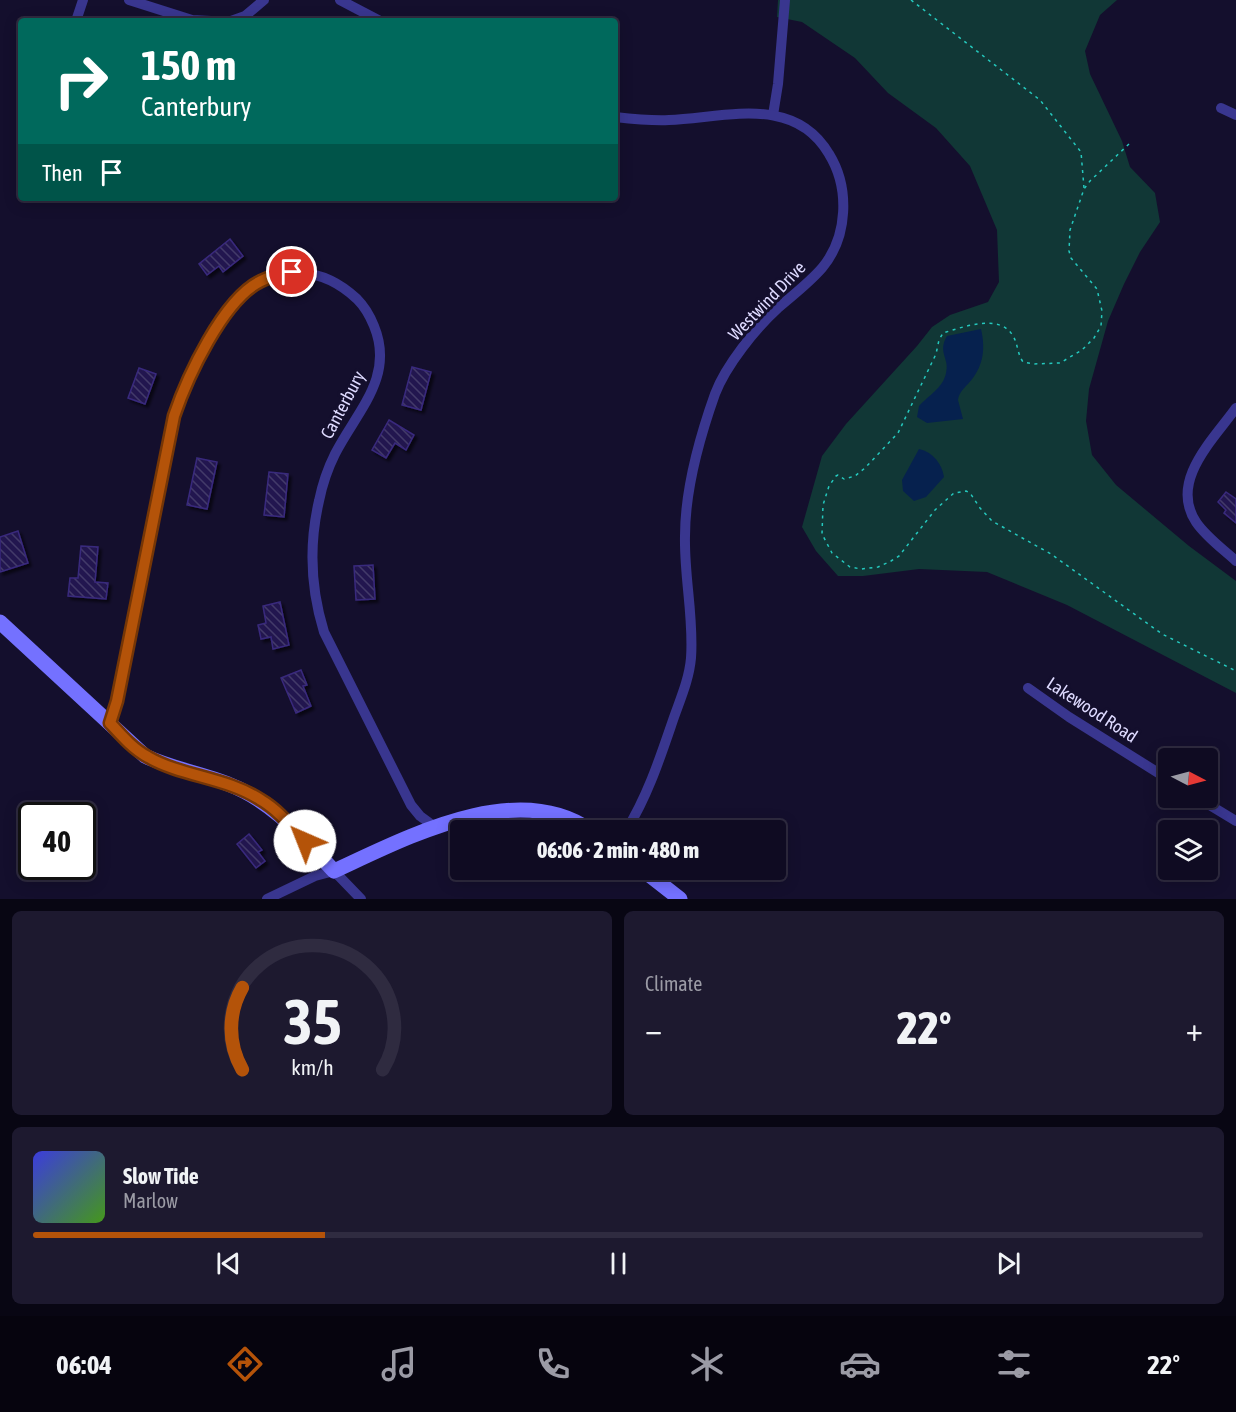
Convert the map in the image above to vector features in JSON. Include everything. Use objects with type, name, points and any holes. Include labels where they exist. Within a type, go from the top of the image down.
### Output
[{"type":"street","points":[[77,18],[84,0]]},
{"type":"street","points":[[129,0],[186,18]]},
{"type":"street","points":[[239,18],[264,0]]},
{"type":"street","points":[[340,0],[374,18]]},
{"type":"street","points":[[773,115],[785,0]]},
{"type":"street","points":[[1221,108],[1236,115]]},
{"type":"street","name":"Westwind Drive","points":[[618,117],[668,120],[749,112],[773,115],[793,121],[820,139],[837,168],[843,196],[843,215],[832,251],[823,267],[758,329],[743,347],[716,391],[691,479],[686,513],[685,539],[691,624],[691,657],[688,676],[651,784],[633,820]]},
{"type":"street","name":"Canterbury","points":[[110,723],[117,701],[174,416],[185,386],[214,330],[244,294],[259,282],[292,272],[322,277],[338,284],[362,304],[371,319],[382,350],[381,367],[371,392],[334,456],[319,500],[313,563],[314,594],[324,632],[411,805],[420,816],[435,827]]},
{"type":"street","points":[[1236,408],[1199,458],[1188,483],[1186,496],[1196,521],[1236,561]]},
{"type":"street","points":[[0,622],[145,756],[163,765],[226,783],[260,799],[283,818],[361,899]]},
{"type":"street","name":"Lakewood Road","points":[[1029,688],[1069,717],[1158,773]]},
{"type":"street","points":[[1215,808],[1236,821]]},
{"type":"street","points":[[464,820],[493,813],[528,809],[559,814],[570,820]]},
{"type":"street","points":[[267,899],[315,876],[334,871],[435,827],[450,823]]},
{"type":"street","points":[[656,880],[680,899]]},
{"type":"path","points":[[911,0],[1041,100],[1081,152],[1085,178],[1084,189],[1070,230],[1069,251],[1076,267],[1097,289],[1102,311],[1101,326],[1094,338],[1082,350],[1060,363],[1023,362],[1013,335],[1009,330],[991,322],[944,333],[898,433],[855,476],[844,479],[838,475],[834,478],[823,505],[822,534],[832,553],[850,567],[861,569],[878,567],[899,556],[935,510],[947,499],[954,493],[966,491],[992,521],[1051,554],[1162,634],[1236,671]]},
{"type":"path","points":[[1084,189],[1094,176],[1129,144]]},
{"type":"green space","points":[[778,0],[1117,0],[1100,15],[1085,51],[1090,74],[1122,141],[1130,167],[1155,193],[1160,222],[1140,252],[1108,321],[1089,389],[1086,421],[1092,455],[1116,485],[1189,546],[1236,581],[1236,693],[1067,605],[987,572],[919,569],[863,576],[838,576],[816,551],[802,527],[822,456],[846,424],[932,327],[950,315],[988,302],[999,282],[997,230],[970,166],[936,128],[888,93],[855,58],[802,22],[777,17]]},
{"type":"water","points":[[981,329],[983,351],[980,365],[959,395],[958,400],[963,419],[927,423],[917,417],[919,406],[939,387],[944,378],[947,368],[943,347],[947,336]]},
{"type":"water","points":[[919,449],[936,459],[944,477],[926,497],[914,501],[903,491],[902,480]]},
{"type":"building","points":[[230,239],[243,256],[223,272],[219,266],[207,275],[199,264]]},
{"type":"building","points":[[412,367],[431,372],[421,410],[402,405]]},
{"type":"building","points":[[139,368],[156,374],[145,404],[128,398]]},
{"type":"building","points":[[389,420],[414,435],[406,450],[395,443],[386,458],[372,450]]},
{"type":"building","points":[[197,458],[217,462],[207,509],[187,505]]},
{"type":"building","points":[[269,472],[288,474],[284,517],[264,515]]},
{"type":"building","points":[[1226,492],[1236,499],[1236,523],[1224,513],[1226,510],[1218,502]]},
{"type":"building","points":[[18,531],[28,563],[0,572],[0,537]]},
{"type":"building","points":[[81,546],[98,547],[95,582],[108,583],[106,599],[68,596],[70,578],[78,578]]},
{"type":"building","points":[[373,565],[375,599],[356,600],[354,566]]},
{"type":"building","points":[[280,602],[289,645],[273,649],[271,637],[261,639],[258,625],[266,623],[263,606]]},
{"type":"building","points":[[301,670],[307,685],[303,686],[311,706],[296,713],[281,678]]},
{"type":"building","points":[[249,834],[262,850],[258,852],[265,861],[256,868],[237,844]]},
{"type":"route","points":[[292,272],[259,282],[244,294],[214,330],[185,386],[174,416],[117,701],[110,723],[145,756],[163,765],[226,783],[260,799],[275,810],[305,841]]}]
